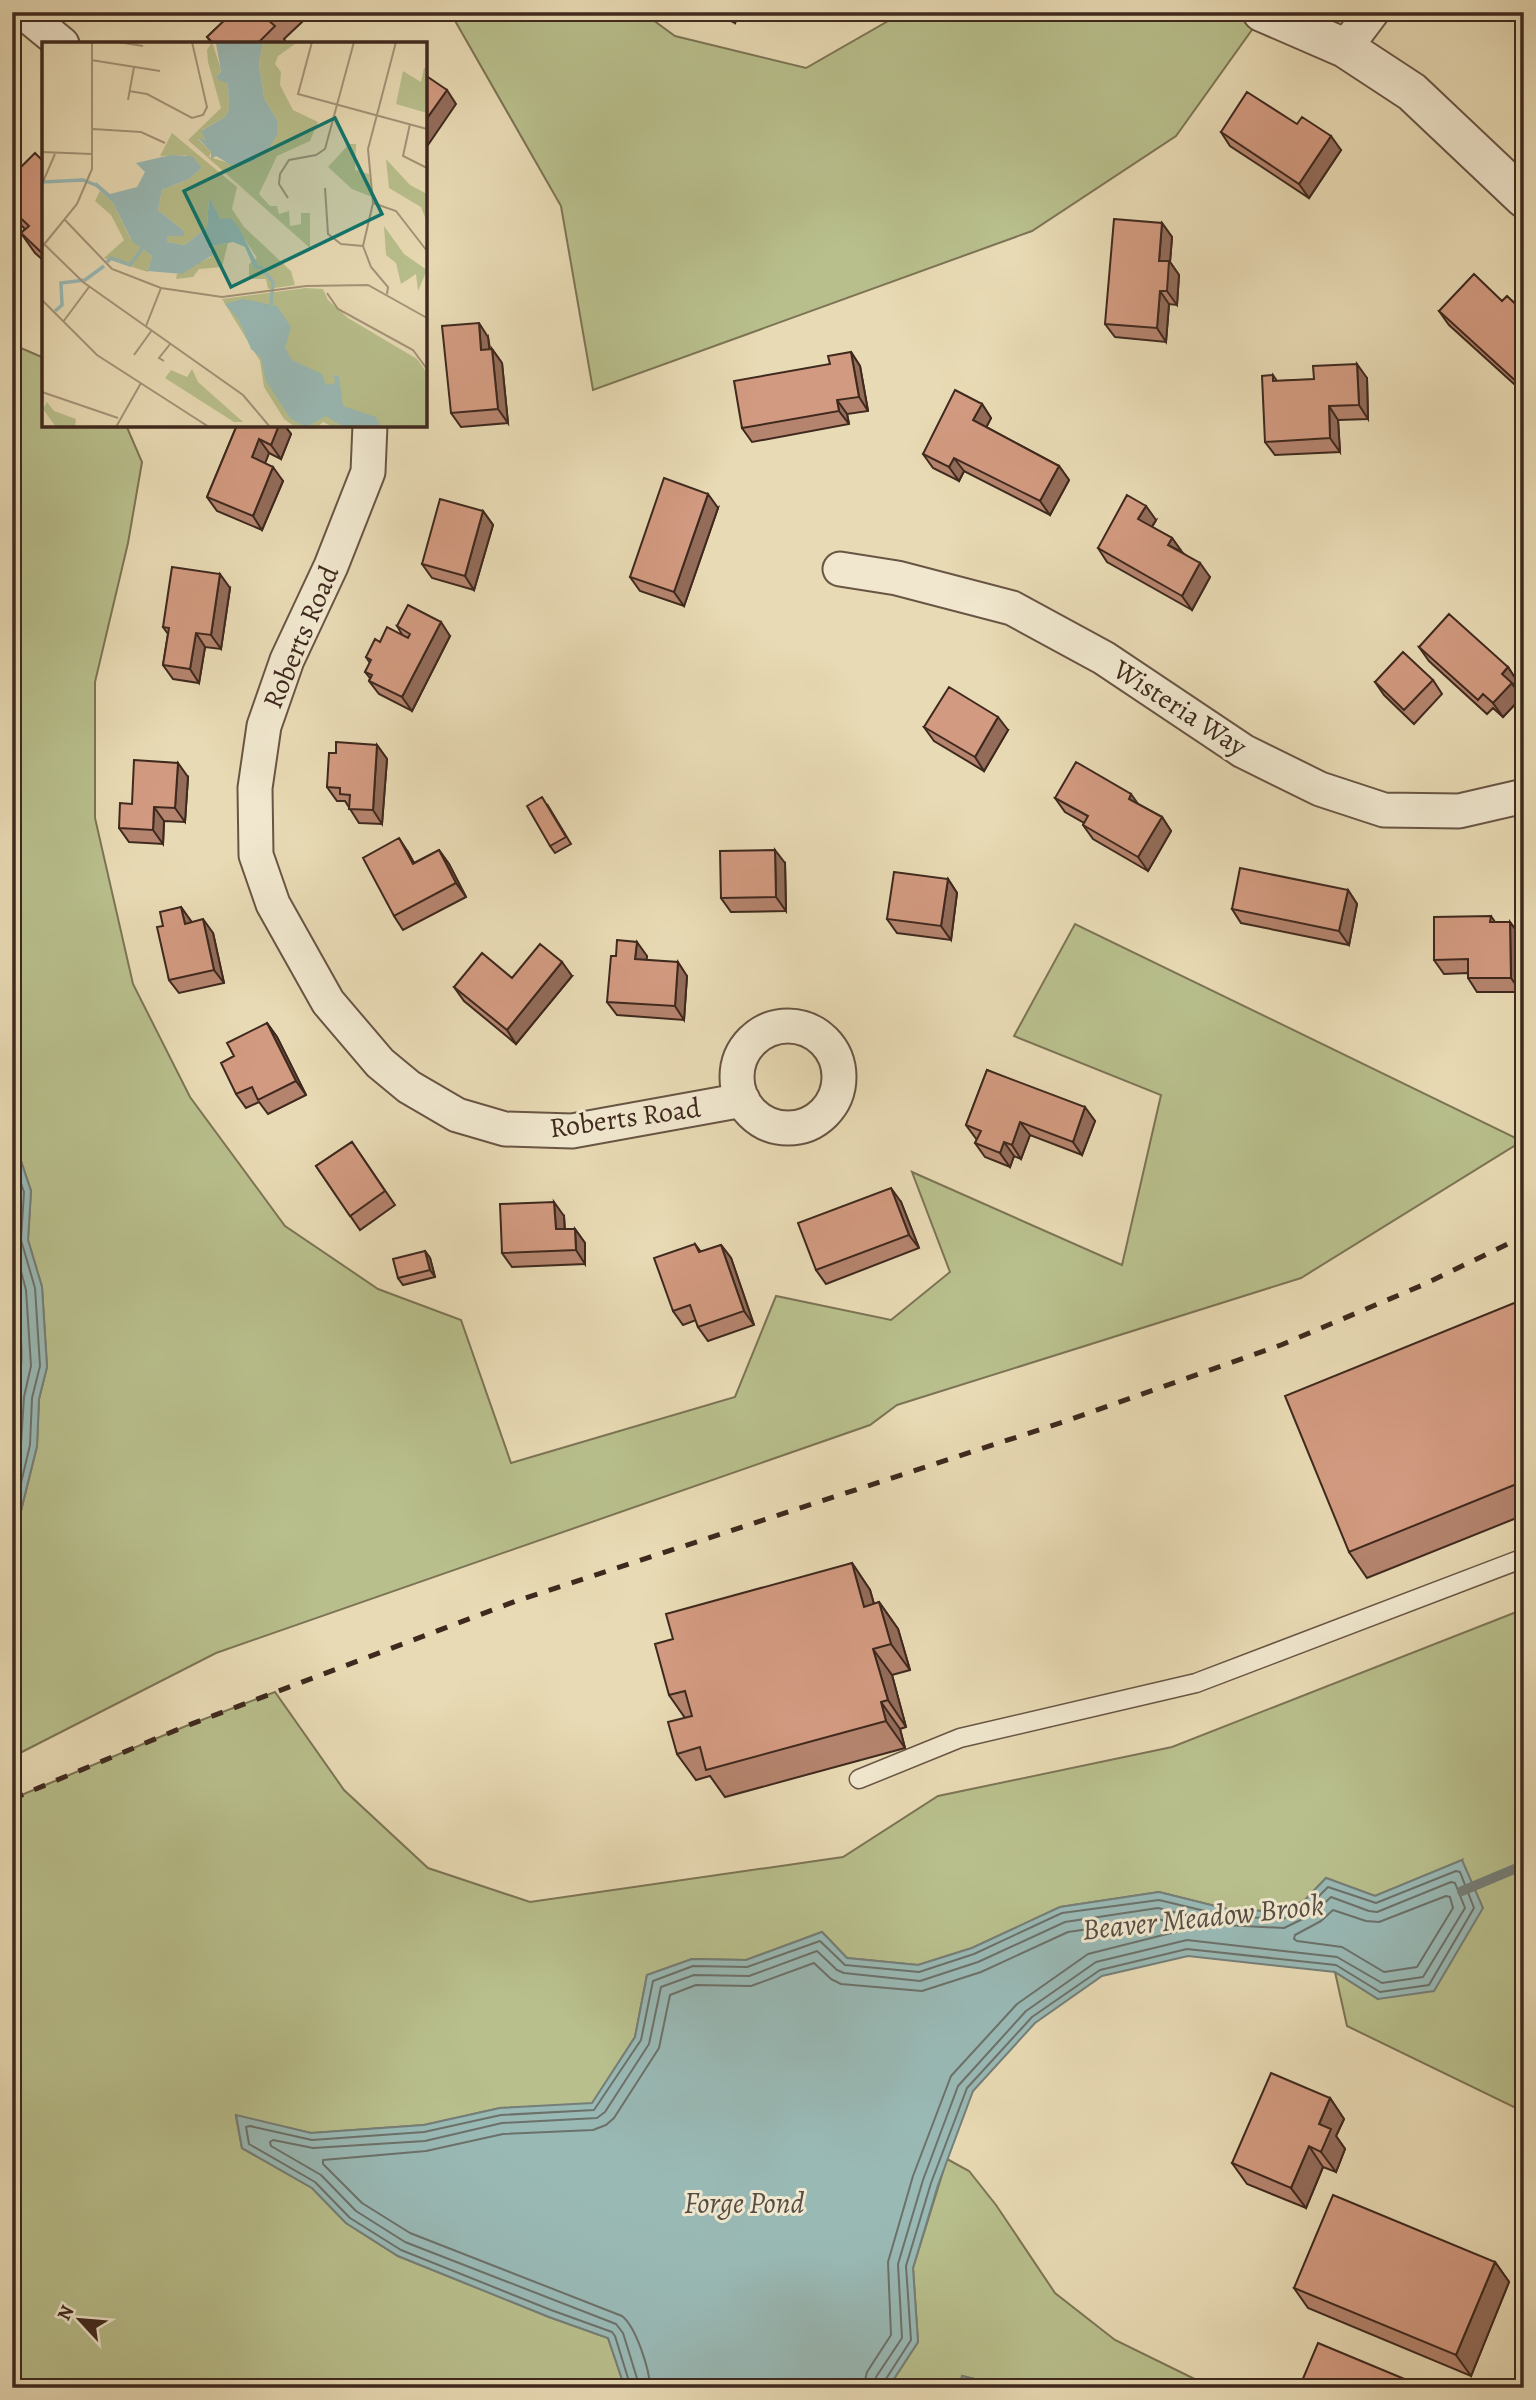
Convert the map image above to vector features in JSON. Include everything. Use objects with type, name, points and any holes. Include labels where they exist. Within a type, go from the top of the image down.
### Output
[{"type":"street","points":[[23,12],[60,42]]},
{"type":"street","points":[[1262,12],[1345,48],[1412,92],[1524,198]]},
{"type":"street","points":[[1345,48],[1372,12]]},
{"type":"street","name":"Roberts Road","points":[[370,427],[368,472],[331,566],[287,660],[264,726],[255,788],[256,855],[273,904],[328,1002],[380,1063],[409,1087],[457,1115],[505,1129],[572,1131],[743,1100]]},
{"type":"street","name":"Wisteria Way","points":[[840,569],[909,580],[1012,608],[1104,658],[1242,751],[1333,793],[1384,810],[1459,811],[1524,796]]},
{"type":"lane","points":[[859,1779],[960,1738],[1196,1683],[1524,1558]]},
{"type":"green space","points":[[450,12],[642,12],[675,36],[806,68],[888,21],[893,12],[1264,13],[1176,136],[1032,231],[593,390],[561,206]]},
{"type":"green space","points":[[12,340],[16,346],[42,357],[42,427],[127,427],[142,462],[128,543],[95,682],[95,818],[133,984],[190,1097],[285,1226],[378,1289],[461,1320],[511,1463],[735,1397],[776,1296],[891,1320],[950,1272],[912,1172],[1122,1265],[1161,1095],[1014,1036],[1075,924],[1522,1141],[1301,1278],[897,1405],[870,1425],[216,1653],[12,1757],[12,1547],[37,1446],[39,1399],[47,1367],[42,1287],[28,1240],[31,1191],[21,1161],[20,1113],[12,1094]]},
{"type":"green space","points":[[1524,1609],[1524,2112],[1347,2026],[1335,1972],[1378,1999],[1462,1860],[1375,1896],[1326,1878],[1305,1900],[1283,1912],[1227,1909],[1159,1892],[1060,1907],[972,1948],[918,1965],[847,1958],[822,1932],[746,1960],[692,1959],[647,1975],[635,2037],[592,2104],[500,2108],[424,2125],[311,2133],[236,2116],[242,2148],[312,2188],[346,2223],[398,2256],[608,2338],[625,2388],[12,2388],[12,1799],[275,1692],[344,1790],[428,1868],[530,1902],[843,1857],[938,1796],[1172,1747]]},
{"type":"green space","points":[[947,2159],[969,2171],[996,2205],[1055,2293],[1115,2340],[1213,2388],[999,2388],[1000,2385],[962,2376],[960,2388],[888,2388],[918,2342],[913,2268]]},
{"type":"water","points":[[12,1094],[20,1113],[21,1161],[31,1191],[28,1240],[42,1287],[47,1367],[39,1399],[37,1446],[12,1547]]},
{"type":"water","name":"Forge Pond","points":[[1462,1860],[1483,1908],[1434,1991],[1378,1999],[1335,1972],[1188,1956],[1102,1976],[1035,2023],[973,2091],[938,2185],[913,2268],[918,2342],[888,2388],[625,2388],[608,2338],[398,2256],[346,2223],[312,2188],[242,2148],[236,2115],[311,2133],[424,2125],[500,2108],[592,2103],[635,2037],[647,1975],[692,1959],[746,1960],[822,1932],[847,1958],[918,1965],[972,1948],[1060,1907],[1159,1892],[1227,1909],[1283,1912],[1305,1900],[1326,1878],[1375,1896]]},
{"type":"water","points":[[962,2376],[1000,2385],[999,2388],[960,2388]]},
{"type":"building","points":[[224,12],[276,12],[268,20],[275,26],[259,42],[212,42],[207,37],[228,17]]},
{"type":"building","points":[[427,76],[447,90],[427,118]]},
{"type":"building","points":[[1247,92],[1297,124],[1302,117],[1331,136],[1299,184],[1221,132]]},
{"type":"building","points":[[35,153],[42,160],[42,253],[21,233],[29,226],[12,210],[12,176]]},
{"type":"building","points":[[1114,219],[1162,223],[1159,261],[1169,261],[1167,291],[1160,291],[1157,328],[1105,324]]},
{"type":"building","points":[[1474,274],[1502,301],[1507,296],[1524,312],[1524,316],[1517,323],[1524,329],[1524,378],[1519,384],[1439,311]]},
{"type":"building","points":[[479,323],[481,350],[492,349],[498,409],[451,413],[442,326]]},
{"type":"building","points":[[851,352],[859,397],[837,400],[839,411],[742,428],[734,381],[830,364],[828,356]]},
{"type":"building","points":[[1357,364],[1359,405],[1329,406],[1330,438],[1265,442],[1262,376],[1273,375],[1273,381],[1314,379],[1313,366]]},
{"type":"building","points":[[955,390],[982,404],[973,420],[1059,466],[1040,501],[954,458],[949,467],[923,454]]},
{"type":"building","points":[[236,427],[278,427],[271,445],[259,439],[252,457],[273,467],[253,516],[207,497]]},
{"type":"building","points":[[664,478],[708,494],[674,592],[630,577]]},
{"type":"building","points":[[1127,495],[1146,506],[1138,519],[1172,538],[1168,545],[1200,563],[1182,596],[1098,548]]},
{"type":"building","points":[[440,499],[483,511],[465,576],[422,564]]},
{"type":"building","points":[[172,567],[220,574],[211,635],[196,633],[190,669],[163,665],[169,628],[163,627]]},
{"type":"building","points":[[408,605],[441,622],[402,697],[369,681],[372,675],[365,672],[371,660],[366,657],[375,639],[380,642],[387,627],[408,638],[410,634],[397,626]]},
{"type":"building","points":[[1449,614],[1508,667],[1502,674],[1512,683],[1493,703],[1483,694],[1478,700],[1419,647]]},
{"type":"building","points":[[1403,652],[1433,680],[1404,710],[1375,682]]},
{"type":"building","points":[[949,687],[998,717],[975,757],[924,727]]},
{"type":"building","points":[[336,742],[377,745],[373,810],[349,809],[350,795],[340,794],[340,788],[327,787],[329,753],[336,753]]},
{"type":"building","points":[[134,760],[178,763],[175,808],[154,807],[153,830],[119,828],[120,803],[132,804]]},
{"type":"building","points":[[1076,762],[1131,794],[1129,799],[1162,817],[1138,857],[1083,825],[1088,816],[1055,798]]},
{"type":"building","points":[[542,797],[566,837],[550,846],[527,806]]},
{"type":"building","points":[[399,838],[413,864],[439,850],[456,883],[394,916],[363,858]]},
{"type":"building","points":[[775,850],[776,897],[721,898],[720,851]]},
{"type":"building","points":[[1240,868],[1348,890],[1339,931],[1232,909]]},
{"type":"building","points":[[894,872],[948,879],[941,926],[887,919]]},
{"type":"building","points":[[181,907],[185,924],[203,919],[214,970],[169,980],[157,927],[163,926],[160,912]]},
{"type":"building","points":[[1491,916],[1490,922],[1510,922],[1511,978],[1468,978],[1468,959],[1434,960],[1434,917]]},
{"type":"building","points":[[617,940],[637,942],[635,959],[678,962],[675,1006],[607,1002],[611,956],[616,956]]},
{"type":"building","points":[[540,944],[562,962],[507,1030],[454,987],[482,953],[512,978]]},
{"type":"building","points":[[267,1023],[296,1081],[258,1100],[252,1087],[236,1094],[221,1063],[234,1056],[227,1043]]},
{"type":"building","points":[[987,1070],[1085,1107],[1073,1142],[1020,1122],[1012,1145],[1004,1142],[1000,1153],[975,1143],[981,1131],[966,1125]]},
{"type":"building","points":[[352,1142],[385,1191],[350,1216],[316,1166]]},
{"type":"building","points":[[891,1188],[909,1235],[816,1270],[798,1223]]},
{"type":"building","points":[[554,1202],[556,1229],[575,1229],[576,1250],[502,1253],[500,1204]]},
{"type":"building","points":[[695,1244],[699,1252],[721,1245],[744,1311],[698,1327],[690,1305],[673,1311],[654,1258]]},
{"type":"building","points":[[425,1251],[430,1270],[398,1278],[393,1259]]},
{"type":"building","points":[[1524,1299],[1524,1481],[1349,1552],[1285,1396]]},
{"type":"building","points":[[852,1563],[864,1607],[879,1602],[891,1644],[873,1649],[888,1700],[881,1702],[886,1721],[706,1770],[700,1747],[677,1754],[668,1722],[692,1716],[685,1691],[669,1695],[655,1644],[673,1639],[666,1614]]},
{"type":"building","points":[[1271,2073],[1330,2098],[1319,2124],[1331,2129],[1321,2152],[1309,2146],[1291,2188],[1232,2163]]},
{"type":"building","points":[[1333,2195],[1495,2262],[1456,2355],[1294,2288]]},
{"type":"building","points":[[1318,2343],[1426,2388],[1299,2388]]},
{"type":"building","points":[[1524,2371],[1524,2388],[1517,2388]]},
{"type":"waterway","name":"Beaver Meadow Brook","points":[[1462,1891],[1524,1865]]},
{"type":"railway","points":[[12,1799],[186,1726],[516,1601],[1066,1421],[1281,1345],[1425,1284],[1524,1236]]}]
